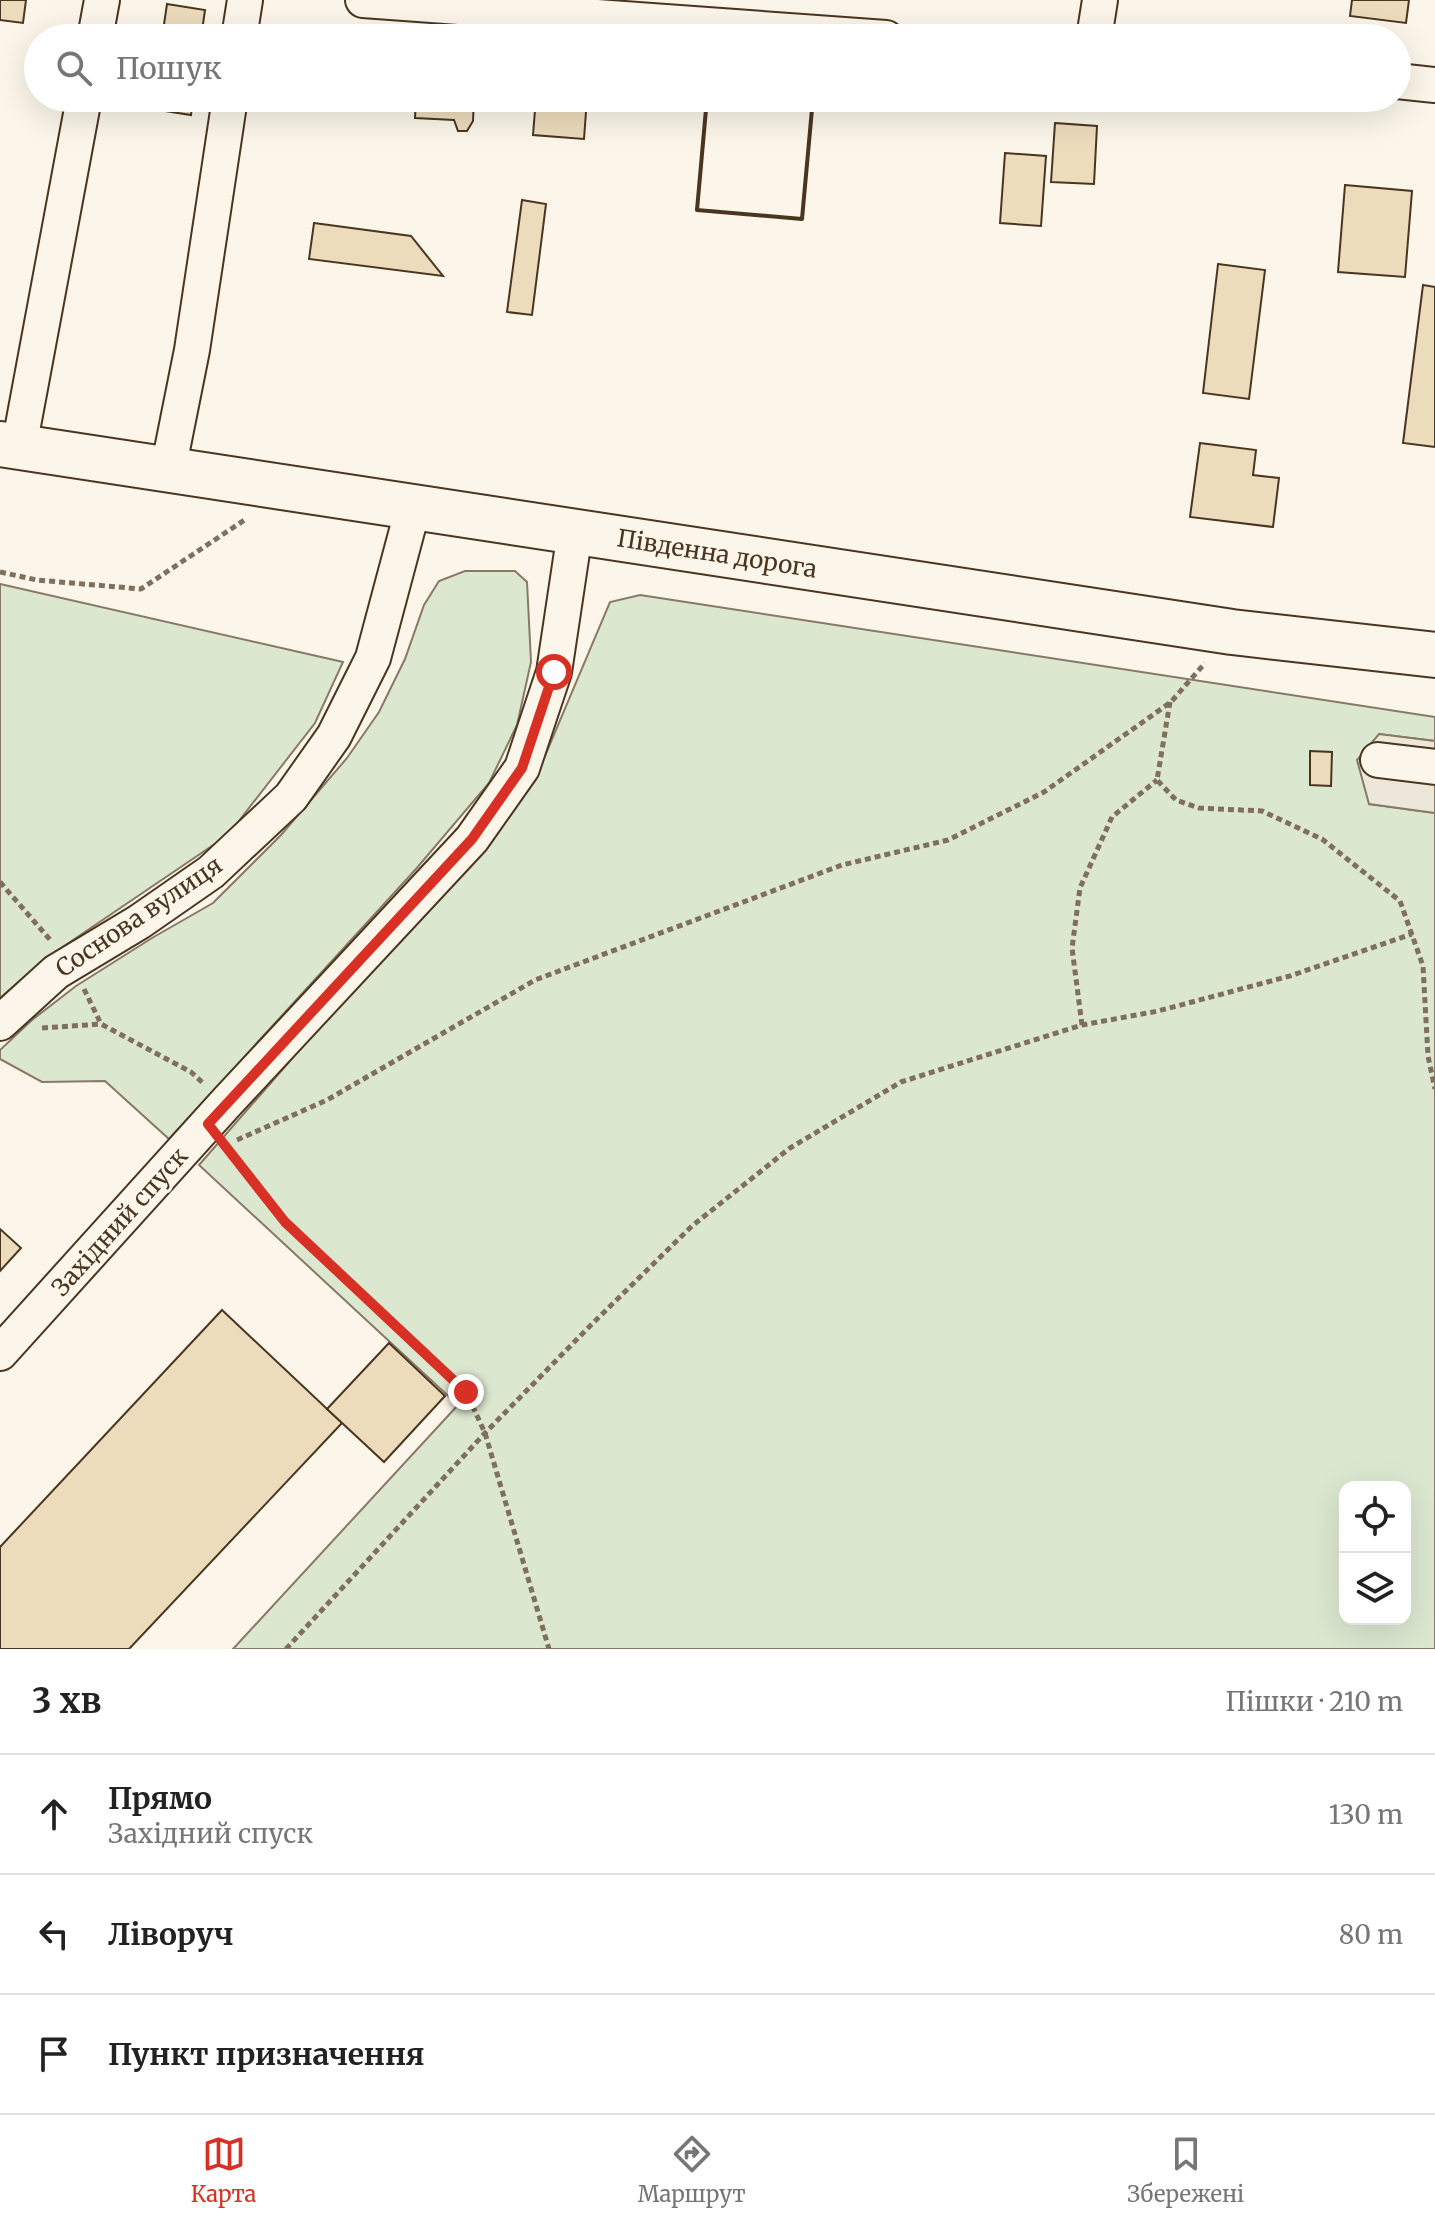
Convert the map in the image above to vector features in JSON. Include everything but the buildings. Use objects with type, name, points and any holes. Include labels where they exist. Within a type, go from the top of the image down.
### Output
[{"type":"highway","name":"Південна дорога","points":[[9,445],[1232,632],[1435,655]]},
{"type":"street","points":[[98,24],[102,0]]},
{"type":"street","points":[[241,24],[245,0]]},
{"type":"street","points":[[363,0],[668,11],[773,24]]},
{"type":"street","points":[[1096,24],[1100,0]]},
{"type":"street","points":[[1411,82],[1435,85]]},
{"type":"street","points":[[9,445],[81,112]]},
{"type":"street","points":[[168,470],[192,350],[228,112]]},
{"type":"street","name":"Соснова вулиця","points":[[14,1026],[56,972],[139,922],[211,872],[291,797],[334,736],[373,658],[413,508]]},
{"type":"street","name":"Західний спуск","points":[[0,1353],[226,1103],[472,839],[522,768],[554,672],[575,532]]},
{"type":"street","points":[[1378,760],[1435,767]]},
{"type":"path","points":[[0,572],[37,580],[141,589],[290,489]]},
{"type":"path","points":[[549,1649],[485,1433],[466,1392],[285,1222],[225,1145],[327,1100],[535,980],[842,865],[948,840],[1044,792],[1171,702],[1232,632]]},
{"type":"path","points":[[1082,1025],[1072,948],[1080,888],[1112,817],[1157,780],[1171,702]]},
{"type":"path","points":[[1157,780],[1176,800],[1199,808],[1262,811],[1322,839],[1400,901],[1423,966],[1428,1056],[1435,1089]]},
{"type":"path","points":[[0,882],[71,963],[101,1024]]},
{"type":"path","points":[[286,1649],[485,1433],[692,1226],[790,1148],[901,1082],[1082,1025],[1158,1011],[1290,976],[1412,934]]},
{"type":"path","points":[[14,1026],[101,1024],[191,1072],[226,1103]]},
{"type":"green space","points":[[465,571],[515,571],[527,582],[531,662],[517,725],[489,783],[416,869],[169,1139],[105,1081],[42,1082],[0,1059],[0,1050],[76,986],[213,903],[281,835],[347,758],[379,712],[405,659],[424,605],[439,581]]},
{"type":"green space","points":[[0,584],[343,662],[315,723],[228,835],[45,959],[0,998]]},
{"type":"green space","points":[[640,595],[1435,717],[1435,741],[1379,734],[1369,804],[1435,813],[1435,1649],[233,1649],[458,1405],[199,1165],[534,782],[610,602]]},
{"type":"shaded area","points":[[1379,734],[1435,741],[1435,813],[1369,804],[1357,760]]},
{"type":"wall","points":[[706,112],[697,210],[802,219],[812,112]]},
{"type":"route","points":[[466,1392],[285,1222],[208,1124],[472,839],[522,768],[554,672]]}]
